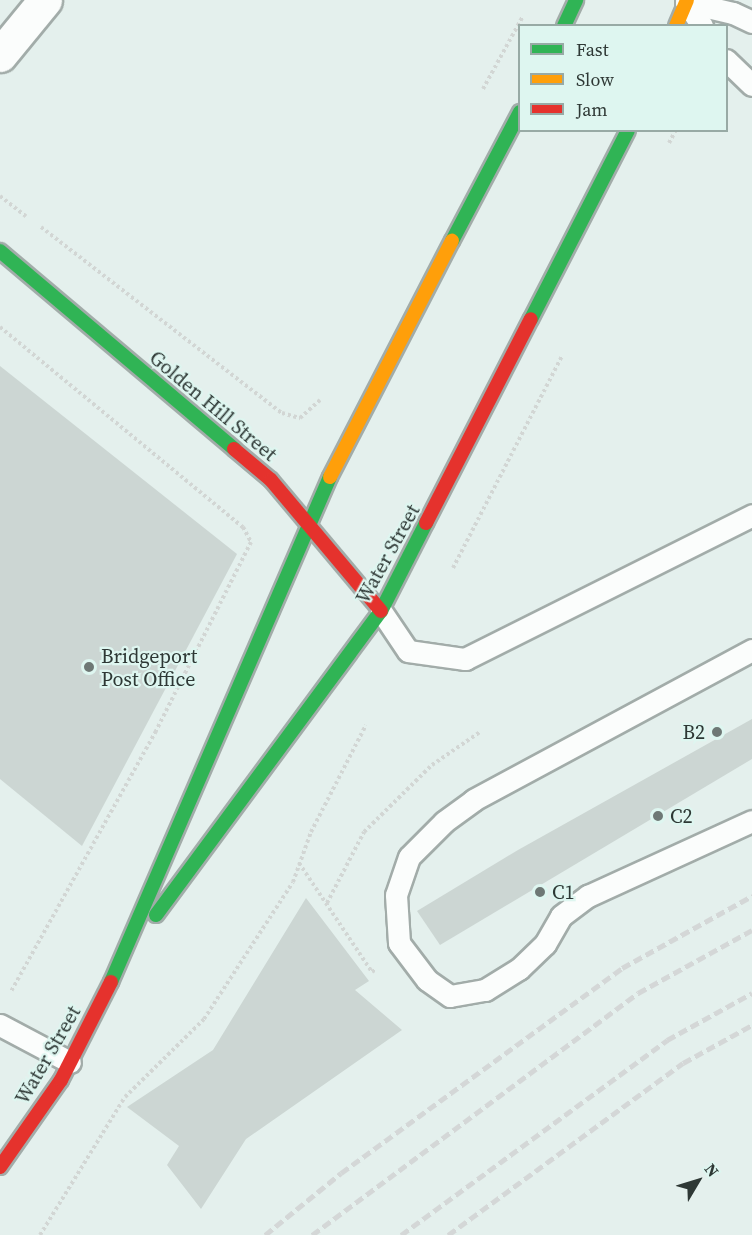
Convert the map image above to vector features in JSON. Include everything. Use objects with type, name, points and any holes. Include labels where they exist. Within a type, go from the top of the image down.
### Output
[{"type":"main road","points":[[565,24],[576,0]]},
{"type":"main road","name":"Water Street","points":[[0,1167],[70,1062],[123,959],[308,524],[342,450],[518,114]]},
{"type":"main road","name":"Water Street","points":[[123,959],[381,611],[627,132]]},
{"type":"main road","name":"Golden Hill Street","points":[[0,251],[271,480],[381,611]]},
{"type":"street","points":[[0,55],[45,0]]},
{"type":"lane","points":[[687,11],[732,12],[752,22]]},
{"type":"lane","points":[[728,62],[752,85]]},
{"type":"lane","points":[[381,611],[408,651],[465,659],[752,515]]},
{"type":"lane","points":[[752,650],[474,800],[444,822],[409,858],[396,895],[399,943],[427,980],[450,996],[485,990],[519,969],[545,944],[561,916],[588,896],[752,821]]},
{"type":"lane","points":[[0,1025],[70,1062]]},
{"type":"path","points":[[0,196],[28,218]]},
{"type":"path","points":[[38,225],[282,413],[300,418]]},
{"type":"path","points":[[0,327],[243,527],[251,542],[156,731],[6,1001]]},
{"type":"path","points":[[448,578],[473,532]]},
{"type":"path","points":[[40,1235],[125,1097],[204,1019],[293,882],[311,832],[366,725]]},
{"type":"path","points":[[327,903],[364,832],[432,765],[480,732]]},
{"type":"path","points":[[299,863],[372,972],[405,951]]},
{"type":"building","name":"Bridgeport Post Office","points":[[0,366],[237,554],[82,846],[0,779]]},
{"type":"building","points":[[752,719],[752,759],[440,945],[417,911],[518,850]]},
{"type":"building","points":[[306,898],[369,981],[355,990],[402,1030],[246,1139],[201,1209],[167,1165],[179,1146],[127,1107],[213,1050]]},
{"type":"railway","points":[[265,1235],[341,1173],[622,968],[752,896]]},
{"type":"railway","points":[[312,1235],[638,993],[752,930]]},
{"type":"railway","points":[[401,1235],[667,1040],[752,993]]},
{"type":"railway","points":[[448,1235],[683,1063],[752,1025]]},
{"type":"traffic: fast","points":[[565,24],[576,0]]},
{"type":"traffic: fast","points":[[452,241],[518,116]]},
{"type":"traffic: fast","points":[[531,319],[627,132]]},
{"type":"traffic: fast","points":[[0,251],[234,449]]},
{"type":"traffic: fast","points":[[111,982],[330,477]]},
{"type":"traffic: fast","points":[[156,915],[381,611],[426,523]]},
{"type":"traffic: slow","points":[[677,24],[687,0]]},
{"type":"traffic: slow","points":[[330,477],[452,241]]},
{"type":"traffic: jam","points":[[426,523],[531,319]]},
{"type":"traffic: jam","points":[[234,449],[271,480],[381,611]]},
{"type":"traffic: jam","points":[[0,1167],[61,1080],[111,982]]},
{"type":"place","name":"Bridgeport Post Office","points":[[89,667]]},
{"type":"place","name":"B2","points":[[717,732]]},
{"type":"place","name":"C2","points":[[658,816]]},
{"type":"place","name":"C1","points":[[540,892]]}]
